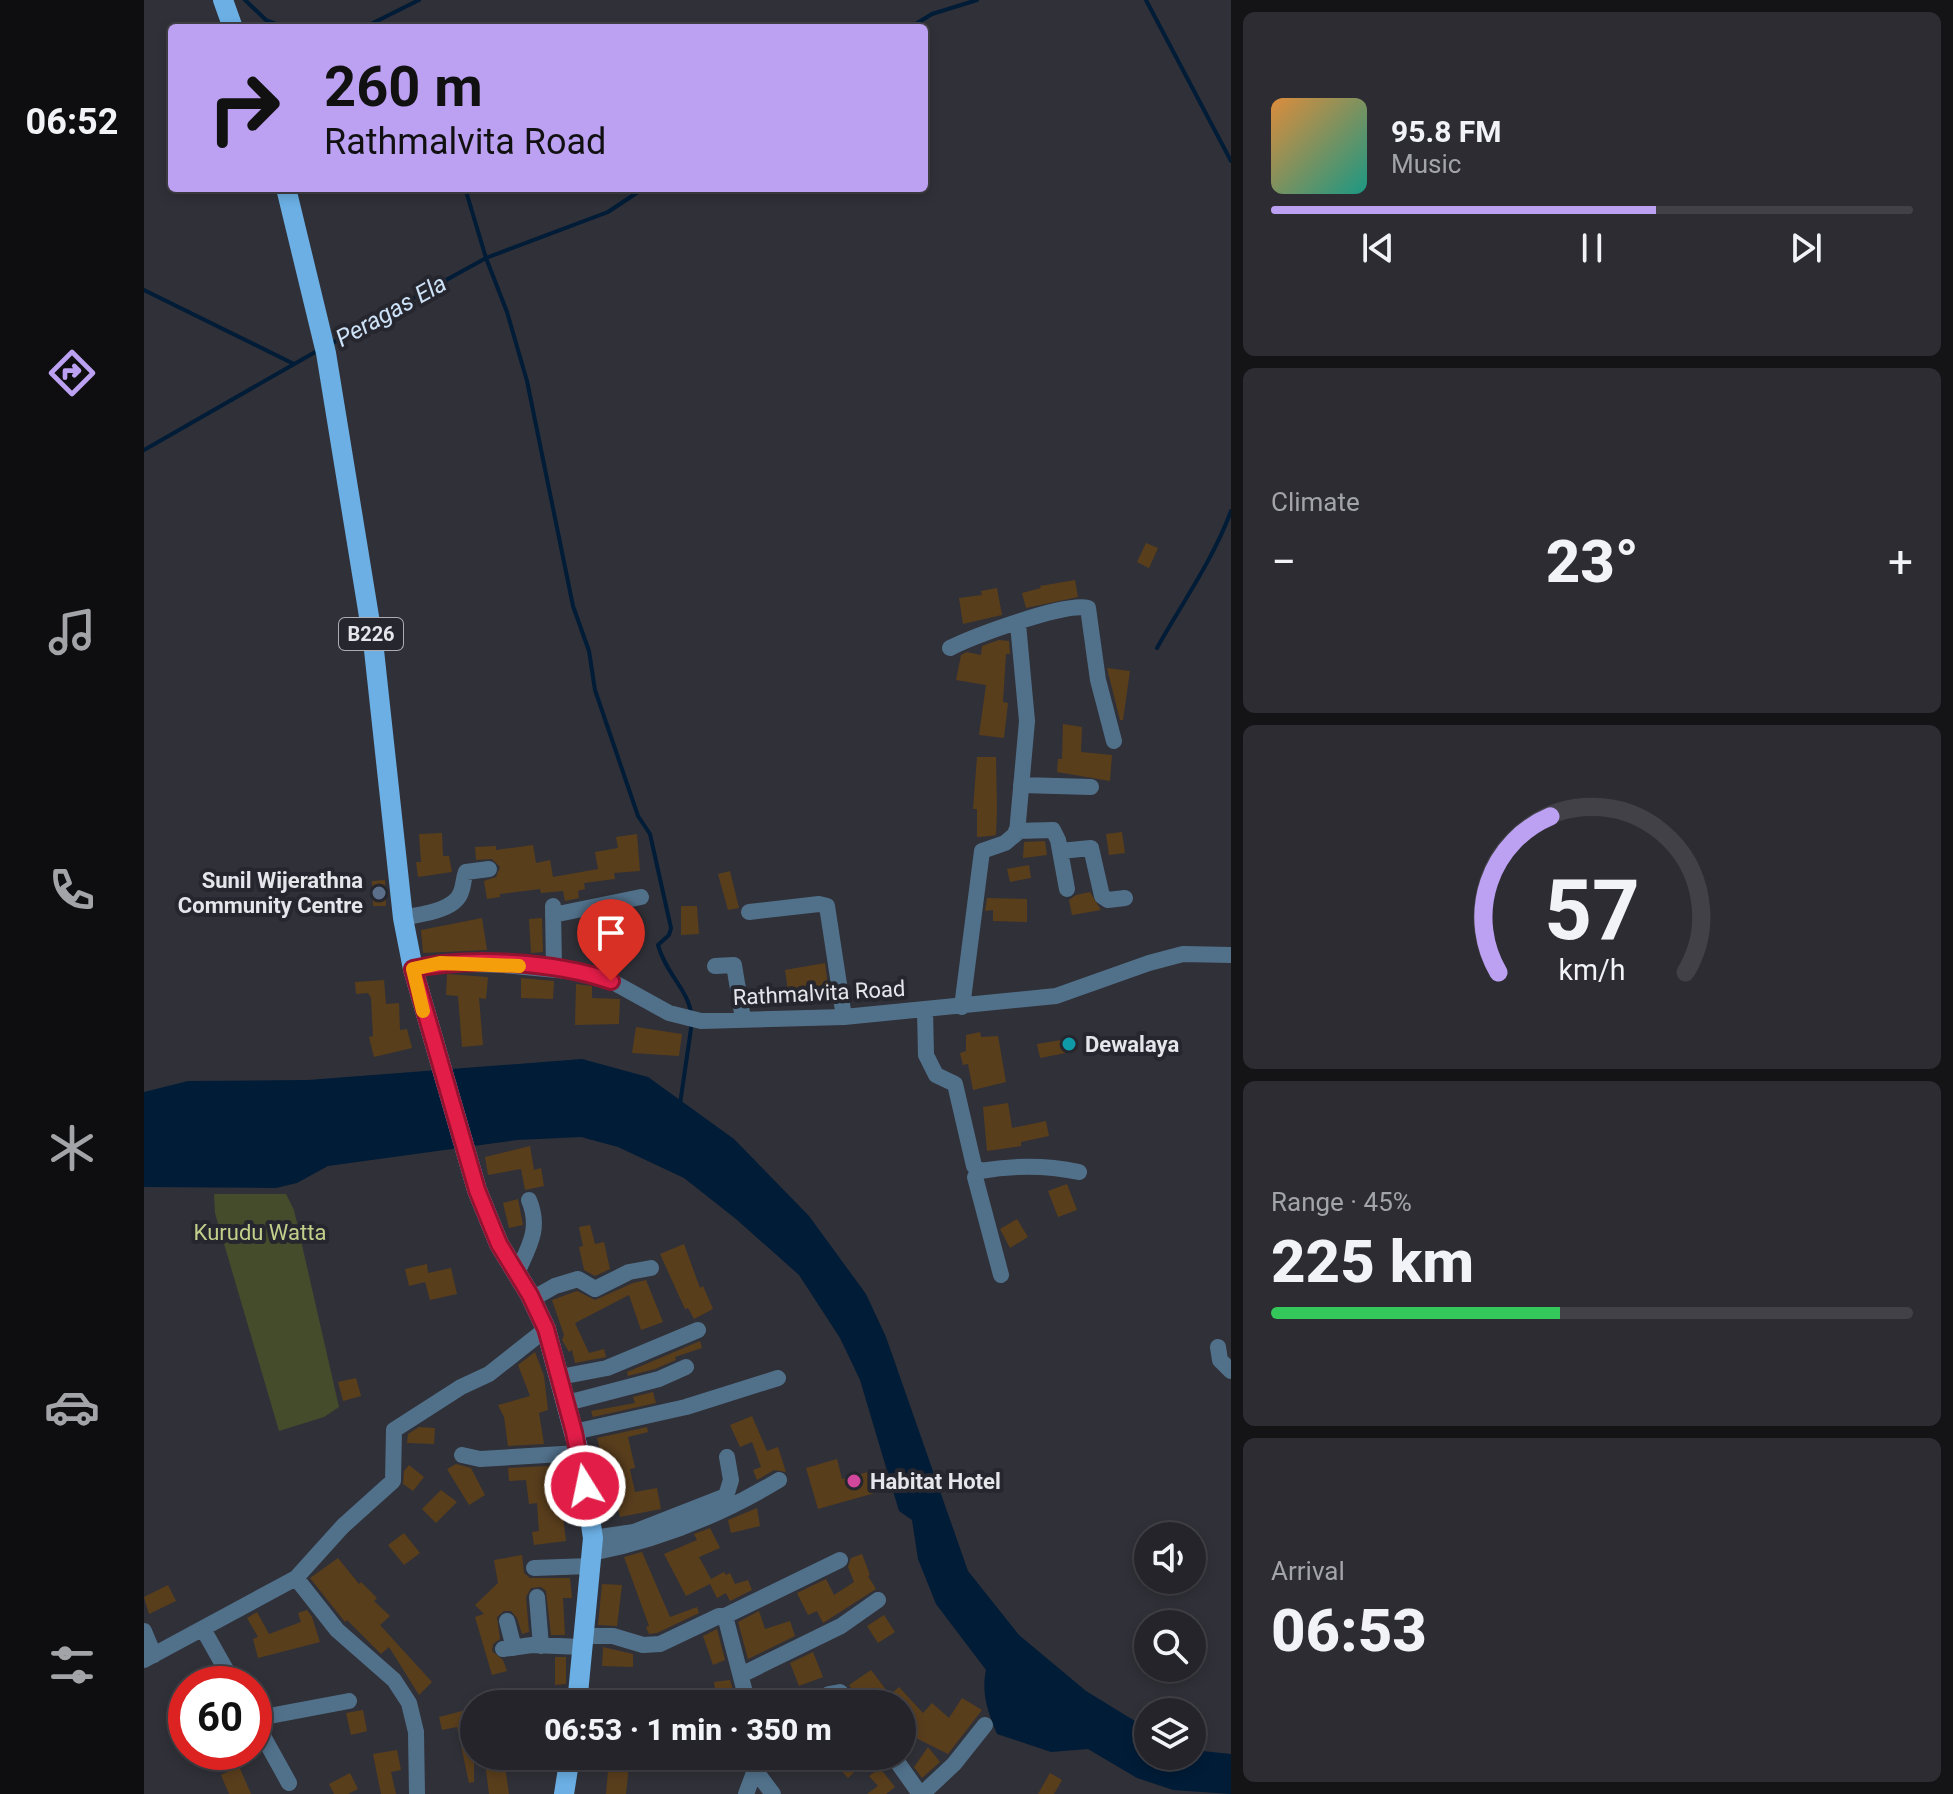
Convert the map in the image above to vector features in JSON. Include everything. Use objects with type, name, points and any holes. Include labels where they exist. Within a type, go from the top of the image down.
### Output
[{"type":"main road","points":[[223,0],[232,24]]},
{"type":"main road","name":"B226","points":[[287,192],[326,353],[373,641],[403,918],[413,969],[477,1190],[499,1244],[546,1329],[579,1453],[592,1552],[579,1690]]},
{"type":"main road","points":[[564,1794],[567,1770]]},
{"type":"street","points":[[950,648],[1079,606],[1088,608],[1098,680],[1114,741]]},
{"type":"street","points":[[962,1007],[982,851],[1005,843],[1016,831],[1027,721],[1018,624]]},
{"type":"street","points":[[1021,785],[1091,787]]},
{"type":"street","points":[[1016,831],[1053,830],[1067,889]]},
{"type":"street","points":[[1060,851],[1091,848],[1102,896],[1108,900],[1125,898]]},
{"type":"street","points":[[403,918],[436,910],[454,901],[461,894],[466,872],[489,869]]},
{"type":"street","points":[[554,969],[553,910],[641,897]]},
{"type":"street","points":[[749,912],[819,904],[827,906],[844,1017]]},
{"type":"street","name":"Rathmalvita Road","points":[[413,969],[440,963],[589,973],[611,981],[669,1013],[694,1020],[844,1017],[1056,996],[1183,954],[1231,955]]},
{"type":"street","points":[[715,966],[734,965],[743,1019]]},
{"type":"street","points":[[925,1010],[926,1055],[936,1075],[955,1084],[974,1166],[980,1171]]},
{"type":"street","points":[[1001,1275],[975,1177],[980,1171],[1002,1167],[1052,1166],[1079,1172]]},
{"type":"street","points":[[517,1273],[531,1240],[536,1217],[529,1200]]},
{"type":"street","points":[[532,1299],[578,1279],[595,1289],[629,1272],[651,1268]]},
{"type":"street","points":[[144,1631],[149,1657],[296,1578],[343,1526],[393,1481],[394,1430],[461,1387],[489,1374],[546,1329]]},
{"type":"street","points":[[560,1377],[607,1368],[698,1330]]},
{"type":"street","points":[[1218,1347],[1220,1360],[1231,1371]]},
{"type":"street","points":[[567,1403],[659,1379],[686,1367]]},
{"type":"street","points":[[574,1432],[686,1407],[778,1378]]},
{"type":"street","points":[[462,1455],[480,1459],[579,1453]]},
{"type":"street","points":[[726,1496],[731,1480],[727,1457]]},
{"type":"street","points":[[534,1568],[627,1546],[696,1523],[779,1480]]},
{"type":"street","points":[[592,1552],[634,1532],[752,1486]]},
{"type":"street","points":[[507,1621],[508,1648],[613,1636],[643,1645],[660,1644],[840,1560]]},
{"type":"street","points":[[296,1578],[337,1630],[394,1680],[409,1703],[416,1732],[417,1794]]},
{"type":"street","points":[[537,1597],[541,1646]]},
{"type":"street","points":[[741,1675],[841,1626],[878,1600]]},
{"type":"street","points":[[725,1616],[745,1690]]},
{"type":"street","points":[[203,1629],[224,1666]]},
{"type":"street","points":[[272,1716],[349,1701]]},
{"type":"street","points":[[903,1770],[921,1794],[954,1764],[985,1725]]},
{"type":"street","points":[[272,1752],[289,1783]]},
{"type":"street","points":[[746,1794],[753,1770]]},
{"type":"street","points":[[759,1770],[773,1794]]},
{"type":"green space","name":"Kurudu Watta","points":[[214,1194],[286,1194],[294,1210],[339,1407],[324,1417],[279,1431],[215,1213]]},
{"type":"water","points":[[582,1059],[648,1077],[734,1139],[809,1216],[866,1294],[886,1337],[968,1571],[1019,1635],[1086,1691],[1134,1720],[1134,1770],[1206,1770],[1206,1751],[1231,1754],[1231,1794],[1173,1790],[1137,1778],[1088,1749],[1051,1752],[997,1734],[985,1695],[986,1670],[936,1604],[918,1559],[912,1520],[899,1511],[860,1380],[840,1338],[799,1275],[684,1178],[618,1147],[581,1137],[517,1140],[328,1166],[297,1183],[276,1188],[144,1187],[144,1092],[188,1081],[308,1080]]},
{"type":"building","points":[[1146,543],[1158,548],[1149,568],[1137,562]]},
{"type":"building","points":[[1075,580],[1078,597],[1026,608],[1022,593],[1040,586]]},
{"type":"building","points":[[997,588],[1002,615],[963,624],[959,598],[982,595],[981,591]]},
{"type":"building","points":[[999,640],[1009,641],[1010,654],[1006,654],[1003,702],[1008,703],[1004,738],[979,735],[986,685],[956,680],[961,655],[967,652],[981,655],[982,646]]},
{"type":"building","points":[[1107,668],[1130,671],[1123,720],[1120,720]]},
{"type":"building","points":[[1063,724],[1082,727],[1081,752],[1112,755],[1110,781],[1057,772],[1058,759],[1062,759]]},
{"type":"building","points":[[977,757],[996,757],[996,835],[977,837],[977,809],[973,809]]},
{"type":"building","points":[[1122,832],[1125,853],[1109,855],[1106,834]]},
{"type":"building","points":[[442,833],[443,856],[449,856],[452,872],[418,877],[416,862],[421,862],[419,834]]},
{"type":"building","points":[[637,834],[640,871],[614,873],[615,879],[584,883],[585,889],[578,891],[579,898],[565,901],[563,891],[541,893],[540,889],[500,894],[500,897],[487,899],[484,881],[496,877],[500,867],[492,859],[476,860],[475,847],[496,846],[496,850],[533,845],[536,863],[550,860],[553,877],[598,869],[595,852],[618,848],[616,837]]},
{"type":"building","points":[[1045,841],[1047,855],[1023,858],[1024,842]]},
{"type":"building","points":[[1029,865],[1031,878],[1010,882],[1007,869]]},
{"type":"building","points":[[730,871],[739,908],[728,910],[718,874]]},
{"type":"building","name":"Sunil Wijerathna Community Centre","points":[[385,880],[386,906],[373,906],[372,881]]},
{"type":"building","points":[[1090,892],[1101,910],[1072,915],[1069,900]]},
{"type":"building","points":[[987,898],[1027,899],[1027,922],[993,921],[993,910],[985,911]]},
{"type":"building","points":[[681,906],[697,906],[699,934],[681,935]]},
{"type":"building","points":[[482,918],[487,950],[423,953],[421,930]]},
{"type":"building","points":[[542,918],[543,952],[531,953],[529,919]]},
{"type":"building","points":[[825,963],[830,1001],[790,1004],[785,970]]},
{"type":"building","points":[[447,974],[488,977],[486,999],[479,998],[483,1045],[462,1047],[458,996],[446,995]]},
{"type":"building","points":[[521,978],[554,981],[553,999],[521,998]]},
{"type":"building","points":[[384,980],[386,1004],[399,1003],[400,1030],[407,1029],[412,1048],[374,1057],[369,1037],[373,1036],[371,998],[368,993],[356,994],[355,982]]},
{"type":"building","points":[[576,984],[592,986],[592,998],[620,999],[619,1024],[575,1025]]},
{"type":"building","points":[[636,1027],[682,1034],[679,1056],[632,1053]]},
{"type":"building","points":[[980,1032],[981,1037],[998,1036],[1006,1082],[973,1090],[968,1064],[963,1065],[960,1053],[966,1051],[966,1035]]},
{"type":"building","points":[[1073,1038],[1076,1051],[1040,1058],[1037,1044]]},
{"type":"building","points":[[1008,1103],[1012,1128],[1046,1121],[1049,1136],[1021,1142],[1021,1146],[987,1151],[983,1107]]},
{"type":"building","points":[[530,1146],[534,1170],[541,1168],[544,1186],[525,1190],[521,1169],[488,1175],[485,1157]]},
{"type":"building","points":[[1067,1184],[1077,1210],[1058,1217],[1048,1191]]},
{"type":"building","points":[[518,1199],[523,1225],[509,1228],[503,1203]]},
{"type":"building","points":[[1017,1219],[1028,1237],[1010,1248],[1000,1229]]},
{"type":"building","points":[[590,1225],[595,1244],[604,1242],[610,1269],[595,1276],[584,1270],[579,1247],[583,1246],[579,1227]]},
{"type":"building","points":[[684,1244],[700,1288],[703,1286],[713,1309],[694,1319],[688,1308],[685,1309],[660,1254]]},
{"type":"building","points":[[427,1264],[428,1273],[451,1268],[457,1294],[430,1300],[425,1282],[409,1286],[405,1269]]},
{"type":"building","points":[[646,1280],[663,1322],[641,1330],[629,1295],[575,1323],[589,1353],[604,1349],[606,1357],[575,1363],[572,1350],[569,1352],[562,1340],[564,1335],[552,1300],[577,1291],[595,1300]]},
{"type":"building","points":[[700,1341],[702,1348],[675,1357],[676,1360],[655,1369],[628,1376],[627,1372]]},
{"type":"building","points":[[535,1352],[544,1376],[548,1410],[539,1413],[544,1444],[508,1446],[504,1417],[498,1405],[530,1396],[518,1365]]},
{"type":"building","points":[[356,1378],[361,1396],[343,1401],[338,1382]]},
{"type":"building","points":[[653,1392],[656,1403],[593,1417],[591,1411],[635,1403],[633,1397]]},
{"type":"building","points":[[752,1416],[767,1451],[778,1447],[786,1472],[774,1470],[757,1480],[753,1470],[761,1467],[752,1442],[740,1447],[730,1425]]},
{"type":"building","points":[[419,1427],[435,1428],[434,1444],[407,1443],[408,1434]]},
{"type":"building","points":[[647,1427],[648,1432],[628,1437],[635,1468],[630,1469],[635,1492],[657,1488],[661,1509],[620,1517],[611,1480],[604,1482],[603,1475],[599,1475],[596,1459],[602,1458],[597,1438]]},
{"type":"building","name":"Habitat Hotel","points":[[837,1459],[842,1479],[868,1472],[875,1493],[818,1509],[806,1468]]},
{"type":"building","points":[[456,1464],[471,1468],[485,1495],[469,1505],[447,1469]]},
{"type":"building","points":[[409,1465],[424,1477],[413,1491],[403,1484],[404,1471]]},
{"type":"building","points":[[566,1465],[567,1500],[561,1501],[566,1541],[534,1545],[532,1532],[539,1531],[537,1503],[529,1504],[526,1480],[509,1481],[508,1468]]},
{"type":"building","points":[[441,1490],[457,1502],[436,1523],[422,1509]]},
{"type":"building","points":[[757,1508],[760,1526],[731,1533],[728,1520]]},
{"type":"building","points":[[710,1528],[720,1548],[699,1557],[711,1579],[724,1572],[726,1575],[730,1573],[735,1584],[748,1580],[752,1590],[730,1601],[726,1593],[717,1598],[710,1584],[686,1596],[664,1554],[697,1540],[694,1534]]},
{"type":"building","points":[[404,1533],[420,1553],[404,1565],[388,1545]]},
{"type":"building","points":[[642,1552],[670,1617],[697,1607],[699,1613],[649,1634],[646,1627],[649,1626],[624,1557]]},
{"type":"building","points":[[862,1554],[868,1576],[876,1589],[823,1623],[817,1611],[808,1615],[797,1593],[826,1579],[834,1595],[854,1582],[848,1567],[851,1558]]},
{"type":"building","points":[[522,1555],[524,1573],[530,1578],[570,1578],[572,1598],[563,1598],[565,1635],[551,1635],[546,1591],[541,1587],[531,1588],[526,1597],[529,1632],[522,1634],[511,1611],[504,1611],[497,1617],[500,1639],[493,1644],[492,1651],[503,1660],[507,1671],[492,1675],[475,1617],[484,1614],[475,1605],[498,1583],[494,1560]]},
{"type":"building","points":[[338,1558],[390,1616],[380,1625],[432,1682],[419,1695],[389,1647],[381,1654],[347,1620],[345,1622],[310,1578]]},
{"type":"building","points":[[602,1584],[622,1585],[617,1626],[598,1625]]},
{"type":"building","points":[[168,1585],[176,1601],[149,1614],[144,1597]]},
{"type":"building","points":[[307,1610],[320,1642],[258,1658],[253,1639],[258,1637],[247,1618],[257,1612],[269,1634],[301,1622],[298,1613]]},
{"type":"building","points":[[759,1611],[765,1629],[790,1621],[795,1636],[748,1659],[738,1622]]},
{"type":"building","points":[[884,1615],[895,1632],[878,1643],[867,1626]]},
{"type":"building","points":[[717,1629],[725,1660],[713,1665],[703,1636]]},
{"type":"building","points":[[603,1647],[633,1654],[633,1667],[602,1666]]},
{"type":"building","points":[[813,1652],[823,1677],[799,1686],[790,1663]]},
{"type":"building","points":[[555,1657],[566,1657],[566,1684],[555,1685]]},
{"type":"building","points":[[871,1670],[886,1690],[852,1690],[849,1685]]},
{"type":"building","points":[[730,1680],[733,1690],[715,1690],[714,1682]]},
{"type":"building","points":[[962,1698],[982,1710],[948,1754],[916,1738],[916,1705],[923,1713],[932,1703],[949,1718]]},
{"type":"building","points":[[363,1710],[367,1731],[351,1735],[346,1713]]},
{"type":"building","points":[[460,1712],[460,1741],[457,1727],[442,1730],[439,1717]]},
{"type":"building","points":[[928,1747],[940,1762],[922,1778],[916,1764]]},
{"type":"building","points":[[397,1750],[401,1770],[391,1772],[396,1794],[381,1794],[373,1754]]},
{"type":"building","points":[[241,1770],[251,1794],[229,1794],[221,1775]]},
{"type":"building","points":[[466,1770],[474,1770],[474,1782],[469,1783]]},
{"type":"building","points":[[486,1770],[506,1770],[509,1794],[489,1794]]},
{"type":"building","points":[[629,1770],[626,1794],[606,1794],[608,1771],[597,1771]]},
{"type":"building","points":[[841,1770],[856,1770],[848,1778]]},
{"type":"building","points":[[882,1770],[895,1787],[886,1794],[867,1794],[878,1786],[869,1776]]},
{"type":"building","points":[[350,1773],[358,1789],[348,1794],[334,1794],[329,1784]]},
{"type":"building","points":[[1050,1773],[1062,1780],[1054,1794],[1038,1794]]},
{"type":"waterway","points":[[245,0],[266,20],[276,24]]},
{"type":"waterway","points":[[371,24],[419,0]]},
{"type":"waterway","name":"Peragas Ela","points":[[916,24],[932,14],[977,0]]},
{"type":"waterway","points":[[1146,0],[1231,161]]},
{"type":"waterway","points":[[466,192],[527,381],[573,606],[589,651],[595,690],[638,816],[650,834],[671,928],[669,935],[658,945],[686,996],[691,1013]]},
{"type":"waterway","name":"Peragas Ela","points":[[332,343],[486,258],[608,212],[638,192]]},
{"type":"waterway","points":[[144,290],[292,363]]},
{"type":"waterway","name":"Peragas Ela","points":[[144,450],[317,351]]},
{"type":"waterway","points":[[1157,648],[1206,564],[1231,511]]},
{"type":"waterway","points":[[680,1104],[692,1022]]},
{"type":"slow traffic","points":[[423,1011],[413,969],[440,963],[519,966]]},
{"type":"place","name":"Sunil Wijerathna Community Centre","points":[[379,893]]},
{"type":"place","name":"Dewalaya","points":[[1069,1044]]},
{"type":"place","name":"Habitat Hotel","points":[[854,1481]]},
{"type":"route","points":[[585,1486],[581,1459],[546,1329],[530,1295],[499,1244],[477,1190],[413,969],[440,963],[503,965],[563,969],[589,973],[611,981]]}]
